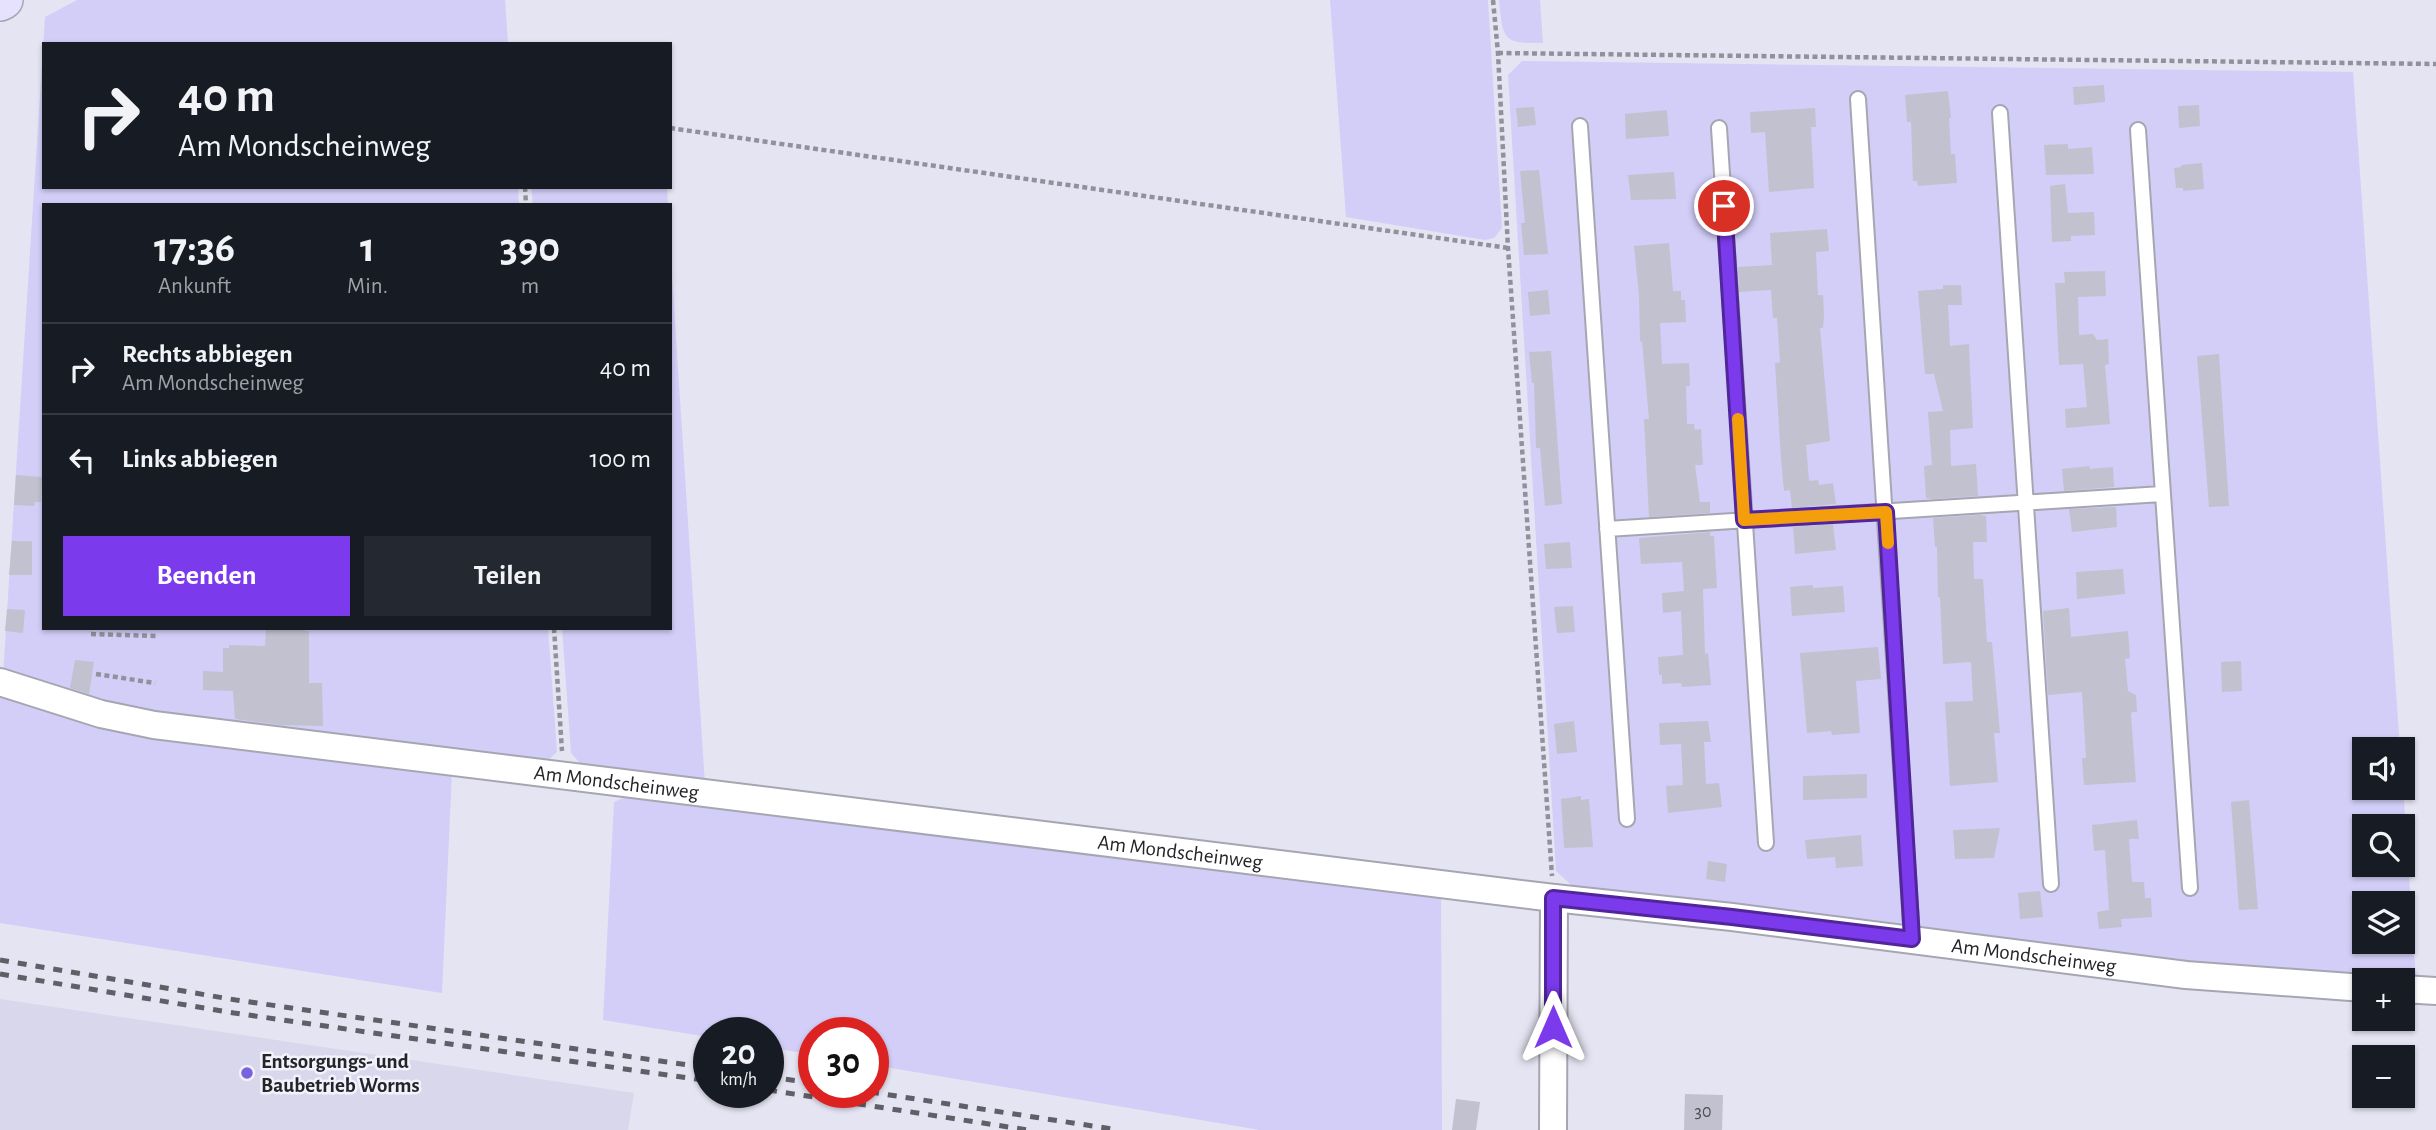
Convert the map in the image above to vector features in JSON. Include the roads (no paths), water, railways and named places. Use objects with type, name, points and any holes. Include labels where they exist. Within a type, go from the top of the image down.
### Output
[{"type":"street","name":"Am Mondscheinweg","points":[[0,682],[101,713],[154,725],[1553,898],[1718,915],[2186,975],[2352,987]]},
{"type":"street","points":[[1553,898],[1553,1130]]},
{"type":"street","points":[[2415,990],[2436,991]]},
{"type":"lane","points":[[1858,99],[1912,939]]},
{"type":"lane","points":[[2000,113],[2051,884]]},
{"type":"lane","points":[[1580,126],[1627,819]]},
{"type":"lane","points":[[1719,128],[1766,843]]},
{"type":"lane","points":[[2138,130],[2190,888]]},
{"type":"lane","points":[[1607,529],[2162,494]]},
{"type":"railway","points":[[0,960],[236,1000],[693,1066]]},
{"type":"railway","points":[[0,974],[234,1013],[693,1079]]},
{"type":"railway","points":[[784,1079],[798,1081]]},
{"type":"railway","points":[[784,1092],[1028,1130]]},
{"type":"railway","points":[[889,1095],[1119,1130]]},
{"type":"place","name":"Entsorgungs- und Baubetrieb Worms","points":[[247,1073]]}]
